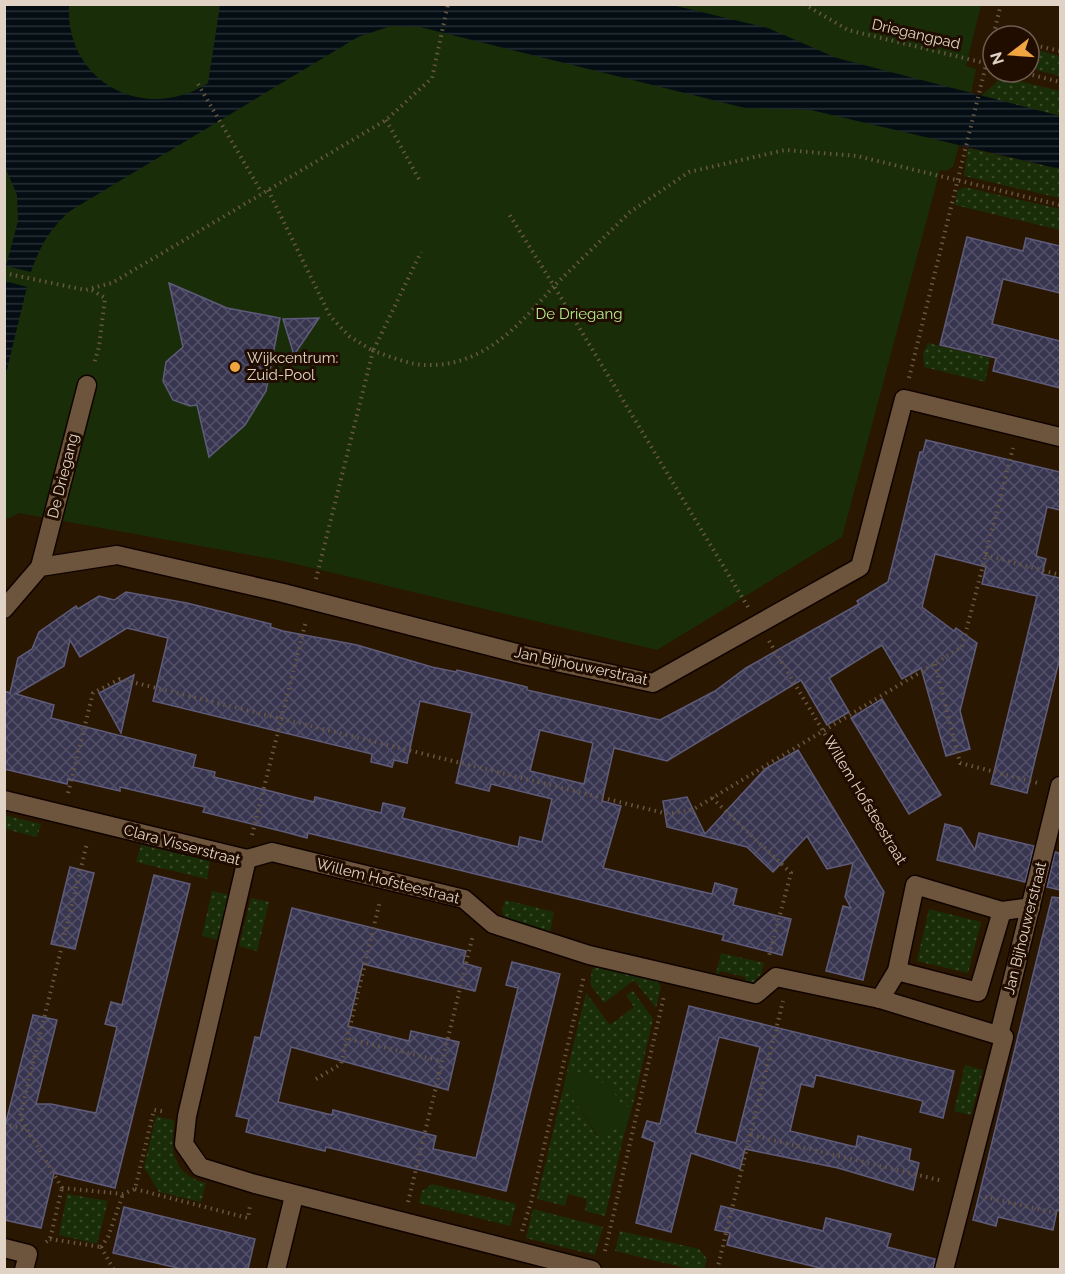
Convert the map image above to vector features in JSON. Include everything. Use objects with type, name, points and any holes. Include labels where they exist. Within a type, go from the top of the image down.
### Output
[{"type":"street","name":"De Driegang","points":[[40,567],[87,385]]},
{"type":"street","points":[[904,399],[1060,437]]},
{"type":"street","name":"Jan Bijhouwerstraat","points":[[40,567],[117,555],[524,655],[653,682],[860,567],[904,399]]},
{"type":"street","points":[[4,609],[40,567]]},
{"type":"street","name":"Jan Bijhouwerstraat","points":[[944,1269],[1002,1036],[1060,787]]},
{"type":"street","name":"Clara Visserstraat","points":[[4,800],[247,860],[187,1116],[184,1144],[200,1167],[294,1196],[515,1251],[597,1265]]},
{"type":"street","name":"Willem Hofsteestraat","points":[[247,860],[272,852],[464,899],[493,924],[589,955],[756,994],[760,991]]},
{"type":"street","points":[[880,999],[897,970],[915,885],[1002,911],[1031,907]]},
{"type":"street","points":[[897,970],[978,992],[1002,911]]},
{"type":"street","points":[[760,991],[776,978],[789,980],[880,999],[1002,1036]]},
{"type":"street","points":[[276,1269],[294,1196]]},
{"type":"street","points":[[4,1248],[28,1254],[24,1269]]},
{"type":"path","points":[[4,273],[75,289],[91,289],[122,278],[386,120],[432,78],[448,4]]},
{"type":"path","name":"Driegangpad","points":[[804,4],[848,30],[981,62]]},
{"type":"path","points":[[995,24],[1001,4]]},
{"type":"path","points":[[1041,47],[1060,51]]},
{"type":"path","points":[[1041,77],[1060,82]]},
{"type":"path","points":[[904,399],[981,79]]},
{"type":"path","points":[[198,84],[262,193]]},
{"type":"path","points":[[386,120],[419,179]]},
{"type":"path","points":[[268,190],[330,315],[349,336],[373,351],[425,365],[470,358],[511,333],[554,286],[630,212],[689,172],[785,150],[857,156],[1060,205]]},
{"type":"path","name":"Willem Hofsteestraat","points":[[509,214],[825,732],[915,885]]},
{"type":"path","points":[[247,860],[279,719],[311,602],[373,351],[421,252]]},
{"type":"path","points":[[87,385],[99,347],[105,298],[91,289]]},
{"type":"path","points":[[63,814],[93,693],[120,680],[668,814],[694,809],[962,648],[1018,427]]},
{"type":"path","points":[[985,555],[1060,575]]},
{"type":"path","points":[[934,664],[960,763],[1060,787]]},
{"type":"path","points":[[712,798],[791,873],[760,991]]},
{"type":"path","points":[[92,822],[20,1118],[62,1188],[50,1239],[101,1247]]},
{"type":"path","points":[[316,1079],[341,1064],[349,1039],[385,880]]},
{"type":"path","points":[[403,1223],[479,911]]},
{"type":"path","points":[[515,1251],[531,1202],[589,955]]},
{"type":"path","points":[[597,1265],[669,973]]},
{"type":"path","points":[[717,1269],[789,980]]},
{"type":"path","points":[[349,1039],[441,1061]]},
{"type":"path","points":[[135,1189],[154,1110],[187,1116]]},
{"type":"path","points":[[4,1124],[27,1130]]},
{"type":"path","points":[[751,1135],[1056,1213]]},
{"type":"path","points":[[62,1188],[123,1194],[135,1189],[248,1218],[255,1184]]},
{"type":"path","points":[[101,1247],[108,1237],[123,1194]]},
{"type":"path","points":[[101,1247],[114,1269]]},
{"type":"green space","name":"De Driegang","points":[[5,5],[981,5],[966,66],[976,69],[971,94],[960,91],[947,142],[959,145],[953,167],[946,171],[940,170],[842,537],[657,650],[283,561],[19,513],[5,520]]},
{"type":"green space","points":[[1041,51],[1060,56],[1060,76],[1041,71]]},
{"type":"green space","points":[[994,84],[1031,84],[1060,91],[1060,116],[981,96]]},
{"type":"green space","points":[[968,148],[1060,169],[1060,198],[964,176]]},
{"type":"green space","points":[[964,187],[1060,209],[1060,230],[955,205],[957,191]]},
{"type":"green space","points":[[928,343],[990,358],[985,382],[924,367],[923,353]]},
{"type":"green space","points":[[4,815],[41,824],[37,837],[5,829]]},
{"type":"green space","points":[[141,845],[210,861],[207,879],[136,862]]},
{"type":"green space","points":[[212,891],[229,895],[219,940],[202,936]]},
{"type":"green space","points":[[251,898],[269,902],[257,951],[239,946]]},
{"type":"green space","points":[[505,900],[554,912],[550,933],[505,920],[502,910]]},
{"type":"green space","points":[[929,909],[981,922],[968,973],[917,961]]},
{"type":"green space","points":[[721,953],[764,963],[761,974],[753,983],[745,981],[745,977],[720,971],[719,975],[716,974]]},
{"type":"green space","points":[[598,967],[657,980],[661,987],[656,1008],[634,980],[604,1003],[590,984],[592,969]]},
{"type":"green space","points":[[633,991],[653,1019],[632,1108],[622,1105],[606,1081],[596,1086],[572,1076],[567,1071],[586,993],[610,1025],[634,1007],[626,995]]},
{"type":"green space","points":[[965,1065],[983,1070],[971,1115],[954,1111]]},
{"type":"green space","points":[[586,1070],[596,1086],[606,1081],[622,1105],[632,1108],[624,1135],[617,1123],[598,1136],[570,1094],[563,1090],[567,1071],[572,1076]]},
{"type":"green space","points":[[563,1090],[570,1094],[597,1136],[617,1123],[624,1135],[605,1216],[585,1211],[587,1199],[568,1194],[565,1206],[537,1199]]},
{"type":"green space","points":[[156,1116],[175,1121],[173,1151],[180,1168],[186,1174],[206,1183],[201,1202],[159,1192],[144,1167]]},
{"type":"green space","points":[[432,1184],[516,1204],[510,1226],[419,1203],[422,1191]]},
{"type":"green space","points":[[67,1194],[108,1201],[97,1244],[59,1235]]},
{"type":"green space","points":[[533,1209],[603,1227],[595,1255],[526,1238]]},
{"type":"green space","points":[[620,1231],[699,1249],[707,1259],[704,1269],[690,1269],[615,1251]]},
{"type":"shaded area","points":[[4,5],[69,5],[71,32],[80,55],[95,74],[113,88],[135,97],[159,99],[184,95],[208,83],[220,5],[672,5],[768,28],[837,58],[1060,116],[1060,169],[811,110],[745,108],[420,27],[391,26],[358,37],[70,211],[46,239],[31,272],[6,266],[18,221],[17,195],[5,167]]},
{"type":"shaded area","points":[[4,281],[27,287],[5,378]]},
{"type":"building","points":[[967,237],[1023,251],[1026,238],[1060,246],[1060,293],[1003,279],[992,324],[1060,341],[1060,388],[993,371],[996,358],[940,345]]},
{"type":"building","points":[[169,283],[227,308],[280,318],[266,391],[245,425],[209,457],[197,405],[190,406],[173,400],[163,381],[166,362],[183,347]]},
{"type":"building","points":[[319,318],[294,355],[283,319]]},
{"type":"building","points":[[926,440],[1060,472],[1060,510],[1047,507],[1036,556],[1046,559],[1042,574],[1060,578],[1060,657],[1027,793],[991,784],[1037,596],[982,584],[986,567],[935,554],[922,607],[954,631],[956,628],[977,643],[960,711],[970,749],[946,756],[921,668],[902,679],[882,645],[829,678],[849,712],[827,725],[801,680],[667,761],[614,748],[602,801],[621,806],[603,868],[712,894],[715,883],[737,889],[733,905],[791,919],[782,955],[722,940],[724,935],[308,833],[307,838],[203,812],[205,807],[120,787],[120,791],[68,779],[67,784],[4,769],[4,691],[10,693],[18,658],[32,649],[39,632],[76,606],[78,609],[99,596],[114,600],[126,592],[187,603],[271,624],[270,627],[283,631],[357,645],[432,667],[456,672],[457,670],[527,687],[527,690],[660,720],[715,691],[746,668],[859,604],[857,601],[888,582],[920,452],[923,452]],"holes":[[[127,628],[168,638],[153,701],[372,754],[371,762],[392,767],[394,760],[407,763],[420,701],[472,713],[456,783],[489,791],[491,784],[552,799],[542,842],[520,837],[518,847],[402,818],[405,808],[383,803],[381,813],[315,797],[314,802],[214,777],[215,772],[193,767],[196,755],[51,718],[54,705],[16,694],[64,666],[70,640],[80,657]],[[540,730],[593,743],[584,784],[530,771]]]},
{"type":"building","points":[[134,675],[121,733],[99,693]]},
{"type":"building","points":[[882,699],[941,795],[909,814],[851,718]]},
{"type":"building","points":[[798,750],[884,892],[863,980],[826,971],[843,906],[851,908],[845,897],[853,863],[827,869],[807,836],[773,872],[747,847],[667,827],[663,801],[687,797],[705,834],[765,769]]},
{"type":"building","points":[[945,824],[961,828],[975,850],[979,833],[1034,846],[1025,882],[937,860]]},
{"type":"building","points":[[1055,852],[1060,853],[1060,890],[1047,887]]},
{"type":"building","points":[[70,867],[94,873],[75,949],[51,944]]},
{"type":"building","points":[[154,875],[190,884],[115,1188],[54,1173],[41,1228],[4,1220],[4,1130],[33,1015],[57,1020],[36,1104],[51,1104],[96,1113],[117,1027],[105,1024],[111,1002],[122,1005]]},
{"type":"building","points":[[1052,897],[1060,898],[1060,1211],[1057,1210],[1053,1230],[998,1217],[996,1226],[973,1220]]},
{"type":"building","points":[[292,908],[466,951],[463,963],[481,968],[475,991],[363,964],[348,1026],[409,1041],[411,1031],[459,1042],[448,1090],[291,1047],[278,1102],[332,1115],[333,1110],[436,1136],[433,1149],[476,1158],[518,988],[506,985],[512,962],[560,974],[506,1191],[326,1147],[325,1151],[246,1132],[249,1119],[236,1116],[255,1037],[260,1038]]},
{"type":"building","points":[[689,1006],[954,1071],[943,1118],[920,1112],[923,1101],[837,1080],[816,1075],[813,1087],[801,1084],[790,1131],[856,1147],[858,1136],[911,1149],[909,1160],[919,1163],[913,1190],[838,1168],[745,1149],[740,1169],[691,1153],[671,1232],[636,1223],[655,1142],[642,1137],[647,1121],[660,1124]],"holes":[[[719,1037],[760,1047],[736,1143],[695,1133]]]},
{"type":"building","points":[[721,1206],[823,1231],[826,1218],[891,1234],[887,1247],[935,1259],[933,1269],[824,1269],[727,1245],[730,1233],[715,1230]]},
{"type":"building","points":[[124,1207],[255,1239],[248,1269],[182,1269],[113,1253]]},
{"type":"place","name":"Wijkcentrum: Zuid-Pool","points":[[235,367]]}]
